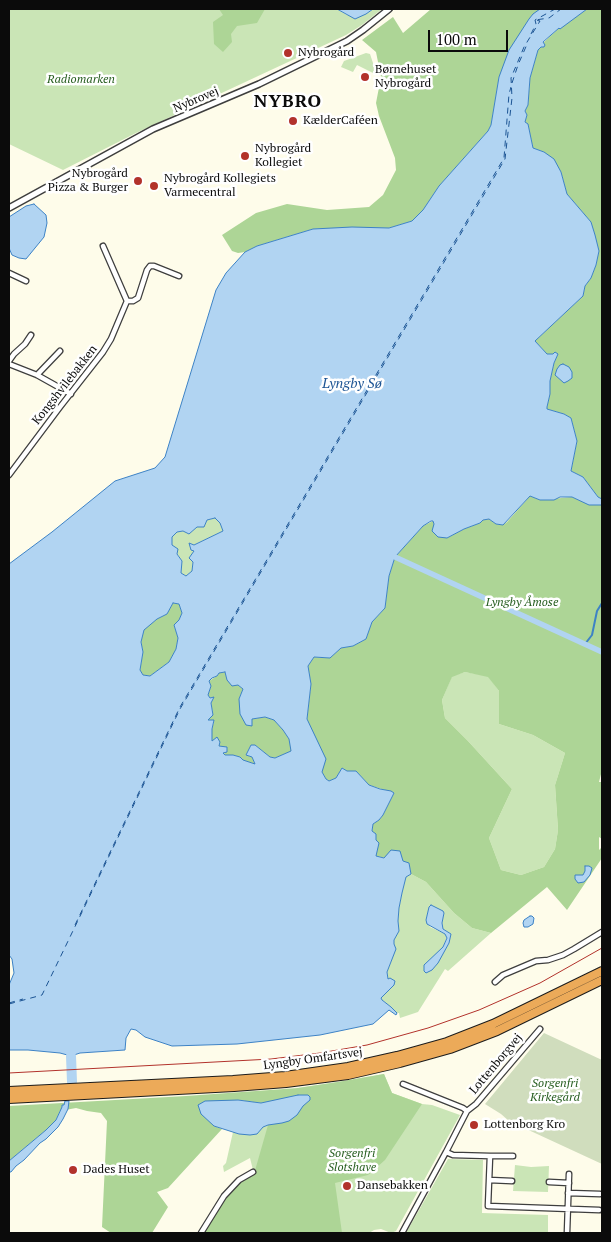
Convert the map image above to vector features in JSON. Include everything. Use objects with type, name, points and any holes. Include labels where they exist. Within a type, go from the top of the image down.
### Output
[{"type":"highway","name":"Lyngby Omfartsvej","points":[[9,1091],[234,1080],[285,1076],[348,1067],[447,1042],[502,1020],[602,971]]},
{"type":"highway","name":"Lyngby Omfartsvej","points":[[9,1099],[234,1088],[348,1075],[400,1063],[497,1031],[602,980]]},
{"type":"street","name":"Nybrovej","points":[[9,208],[153,129],[259,84],[347,41],[389,9]]},
{"type":"street","points":[[103,246],[127,301]]},
{"type":"street","name":"Kongshvilebakken","points":[[9,475],[106,348],[127,301],[133,301],[138,298],[150,266],[179,276]]},
{"type":"street","points":[[9,273],[26,280]]},
{"type":"street","points":[[31,335],[25,344],[14,354],[9,364],[37,375],[71,394]]},
{"type":"street","points":[[37,375],[60,351]]},
{"type":"street","points":[[495,982],[503,975],[536,961],[548,960],[563,955],[602,932]]},
{"type":"street","name":"Lottenborgvej","points":[[402,1233],[467,1111],[476,1104],[540,1029]]},
{"type":"street","name":"Lottenborgvej","points":[[403,1084],[464,1108],[467,1111]]},
{"type":"street","points":[[446,1152],[453,1155],[513,1156]]},
{"type":"street","points":[[490,1156],[488,1206],[598,1210]]},
{"type":"street","points":[[201,1233],[224,1196],[240,1180],[253,1172]]},
{"type":"street","points":[[567,1233],[569,1174]]},
{"type":"street","points":[[489,1180],[512,1182]]},
{"type":"street","points":[[549,1182],[569,1182]]},
{"type":"street","points":[[568,1193],[600,1194]]},
{"type":"green space","name":"Radiomarken","points":[[9,9],[337,9],[347,15],[366,14],[373,9],[382,9],[346,35],[136,133],[63,170],[9,144]]},
{"type":"green space","points":[[219,9],[265,9],[257,23],[237,26],[231,34],[232,42],[223,52],[214,44],[213,22],[223,15]]},
{"type":"green space","points":[[431,9],[540,9],[529,19],[499,77],[491,125],[488,131],[439,186],[423,210],[412,221],[389,228],[313,229],[257,246],[245,252],[238,253],[232,251],[222,235],[256,213],[287,204],[327,210],[369,207],[383,195],[396,170],[395,158],[376,103],[381,77],[376,52],[362,40],[393,17],[403,33]]},
{"type":"green space","points":[[587,9],[602,9],[602,499],[598,497],[583,477],[571,471],[577,441],[571,418],[547,409],[550,381],[558,354],[547,354],[535,341],[583,296],[585,286],[591,278],[596,265],[599,251],[591,222],[567,194],[561,172],[544,152],[533,148],[528,125],[525,122],[530,78],[538,50],[559,28]]},
{"type":"green space","points":[[366,53],[370,54],[377,75],[357,65],[353,72],[341,67],[344,61]]},
{"type":"green space","name":"Lyngby Åmose","points":[[530,496],[540,500],[572,497],[595,505],[602,505],[602,770],[599,782],[602,782],[602,839],[599,837],[599,850],[602,847],[602,858],[567,910],[547,887],[491,933],[472,928],[454,913],[426,882],[411,874],[409,863],[376,856],[376,841],[372,831],[373,824],[383,815],[394,793],[369,785],[356,771],[347,771],[342,768],[336,778],[329,781],[326,779],[322,772],[307,719],[311,684],[308,666],[314,657],[330,658],[341,648],[353,646],[366,639],[372,622],[385,608],[389,576],[395,557],[423,526],[433,521],[447,538],[483,520],[489,519],[496,524],[503,525]],"holes":[[[465,672],[488,677],[499,691],[499,724],[533,735],[565,753],[555,785],[558,830],[555,849],[544,867],[521,875],[501,870],[489,838],[512,789],[445,718],[442,700],[452,677]]]},
{"type":"green space","points":[[215,518],[220,523],[223,531],[194,545],[189,543],[194,551],[192,571],[186,576],[181,573],[182,561],[172,545],[172,537],[177,532],[183,531],[189,534],[197,527],[204,526],[207,520]]},
{"type":"green space","points":[[173,603],[179,604],[182,613],[174,625],[178,638],[176,649],[169,662],[150,676],[143,675],[140,670],[143,652],[141,642],[144,629],[167,614]]},
{"type":"green space","points":[[225,672],[227,680],[243,689],[239,699],[252,719],[265,717],[274,720],[289,739],[292,751],[275,758],[270,757],[255,745],[251,745],[246,755],[252,757],[255,764],[242,760],[240,757],[225,755],[221,747],[212,741],[214,721],[208,721],[213,714],[211,703],[213,697],[210,698],[208,695],[211,686],[209,681],[219,673]]},
{"type":"green space","points":[[465,672],[488,676],[499,691],[499,724],[533,735],[565,753],[555,785],[558,830],[555,849],[544,867],[521,875],[501,870],[489,838],[512,789],[445,718],[442,700],[452,676]]},
{"type":"green space","points":[[411,874],[426,882],[454,913],[472,928],[491,933],[448,971],[445,969],[418,1012],[400,1018],[399,1013],[381,998],[394,985],[393,980],[388,979],[387,972],[391,962],[394,940],[399,931],[399,908],[406,877]],"holes":[[[431,906],[444,913],[443,929],[451,934],[449,943],[435,967],[447,937],[445,934],[430,927],[426,920],[429,907]]]},
{"type":"green space","name":"Sorgenfri Kirkegård","points":[[544,1033],[602,1060],[602,1164],[509,1121],[485,1104]]},
{"type":"green space","name":"Sorgenfri Slotshave","points":[[384,1074],[392,1093],[460,1115],[396,1231],[391,1233],[381,1229],[369,1233],[204,1233],[238,1184],[254,1174],[250,1158],[224,1172],[223,1166],[226,1163],[233,1132],[257,1134],[263,1127],[268,1125],[298,1088]]},
{"type":"green space","points":[[384,1074],[392,1093],[422,1104],[385,1160],[368,1175],[335,1183],[342,1233],[204,1233],[224,1200],[238,1184],[254,1174],[268,1125],[296,1115],[310,1100],[261,1103],[238,1100],[214,1126],[222,1129],[168,1188],[157,1192],[168,1207],[152,1233],[111,1233],[102,1227],[107,1121],[101,1113],[76,1108],[60,1111],[56,1120],[46,1130],[9,1161],[9,1106],[298,1088]]},
{"type":"green space","points":[[448,1159],[483,1160],[482,1213],[548,1215],[548,1233],[406,1233]]},
{"type":"green space","points":[[515,1165],[531,1167],[549,1166],[548,1192],[513,1191]]},
{"type":"water","points":[[337,9],[373,9],[355,19]]},
{"type":"water","name":"Lyngby Sø","points":[[540,9],[587,9],[559,28],[543,42],[544,47],[538,50],[530,78],[525,122],[528,124],[533,148],[544,152],[554,159],[561,172],[567,194],[591,222],[599,251],[596,265],[591,278],[585,286],[583,296],[535,341],[547,354],[555,352],[558,354],[550,381],[547,409],[571,418],[577,441],[571,471],[583,477],[598,497],[602,499],[602,505],[589,505],[572,497],[540,500],[530,496],[503,525],[496,524],[489,519],[483,520],[447,538],[438,537],[432,531],[434,524],[431,521],[423,526],[395,557],[389,576],[385,608],[372,622],[366,639],[353,646],[341,648],[330,658],[314,657],[308,666],[311,684],[307,719],[326,759],[322,772],[326,779],[329,781],[336,778],[342,768],[347,771],[356,771],[369,785],[394,793],[383,815],[373,824],[372,831],[376,834],[376,840],[379,843],[376,856],[384,858],[391,850],[400,851],[403,861],[409,863],[411,874],[406,877],[402,893],[399,908],[399,931],[394,940],[396,949],[387,972],[388,979],[390,978],[395,981],[394,985],[381,998],[397,1013],[396,1015],[389,1010],[373,1024],[320,1035],[237,1044],[172,1046],[145,1037],[136,1030],[131,1029],[126,1038],[125,1050],[80,1053],[71,1056],[60,1053],[9,1050],[9,985],[14,973],[12,959],[9,955],[9,564],[115,481],[155,468],[165,457],[216,290],[226,273],[245,252],[257,246],[313,229],[389,228],[412,221],[423,210],[439,186],[488,131],[491,125],[499,77],[509,50],[533,14]],"holes":[[[215,518],[220,523],[223,531],[194,545],[189,543],[191,550],[194,551],[189,558],[193,562],[192,571],[186,576],[181,573],[182,561],[177,554],[178,549],[172,545],[172,537],[177,532],[183,531],[189,534],[197,527],[204,527],[207,520]],[[173,603],[179,604],[182,613],[174,625],[178,638],[176,649],[169,662],[150,676],[143,675],[140,670],[143,652],[141,642],[144,630],[157,619],[167,614]],[[225,672],[227,680],[232,686],[238,685],[243,689],[239,699],[240,714],[246,725],[252,726],[252,719],[265,717],[274,720],[289,739],[291,751],[275,758],[270,757],[255,745],[251,745],[246,755],[252,757],[255,764],[240,757],[223,753],[227,752],[227,747],[219,746],[220,742],[217,737],[212,741],[214,720],[208,720],[213,715],[211,703],[214,697],[210,698],[208,695],[211,686],[209,681],[219,673]]]},
{"type":"water","points":[[34,204],[46,215],[47,223],[44,237],[26,259],[19,258],[12,255],[9,248],[9,217],[26,206]]},
{"type":"water","points":[[563,364],[569,367],[572,372],[572,378],[564,383],[555,375],[557,369]]},
{"type":"water","points":[[585,866],[592,868],[590,875],[584,882],[578,883],[575,875],[583,875]]},
{"type":"water","points":[[431,905],[443,911],[443,929],[451,934],[449,943],[438,963],[432,970],[426,973],[424,965],[443,947],[447,938],[445,934],[427,924],[426,920]]},
{"type":"water","points":[[530,916],[534,918],[533,924],[524,927],[524,920]]},
{"type":"water","points":[[298,1095],[308,1095],[310,1100],[297,1115],[289,1121],[268,1125],[263,1127],[257,1134],[250,1135],[239,1134],[214,1126],[201,1114],[198,1105],[205,1101],[238,1100],[261,1103]]},
{"type":"water","points":[[65,1101],[69,1101],[68,1109],[58,1127],[9,1172],[9,1161],[56,1120]]},
{"type":"waterway","points":[[395,557],[602,652]]},
{"type":"waterway","points":[[585,644],[592,635],[597,611],[602,603]]},
{"type":"waterway","points":[[71,1056],[72,1082]]},
{"type":"ferry route","points":[[531,34],[536,24],[535,20],[555,9]]},
{"type":"ferry route","points":[[9,1004],[42,995],[180,709],[505,159],[512,98],[511,78],[524,47],[540,21],[535,20],[549,18],[561,9]]},
{"type":"ferry route","points":[[512,83],[528,42]]},
{"type":"ferry route","points":[[75,925],[180,707],[504,158],[511,87]]},
{"type":"ferry route","points":[[9,1003],[23,999]]},
{"type":"tram line","points":[[9,1073],[271,1059],[367,1045],[428,1028],[479,1010],[540,983],[602,948]]},
{"type":"place","name":"Nybrogård","points":[[288,53]]},
{"type":"place","name":"Børnehuset Nybrogård","points":[[365,77]]},
{"type":"place","name":"KælderCaféen","points":[[293,121]]},
{"type":"place","name":"Nybrogård Kollegiet","points":[[245,156]]},
{"type":"place","name":"Nybrogård Pizza & Burger","points":[[138,181]]},
{"type":"place","name":"Nybrogård Kollegiets Varmecentral","points":[[154,186]]},
{"type":"place","name":"Lottenborg Kro","points":[[474,1125]]},
{"type":"place","name":"Dades Huset","points":[[73,1170]]},
{"type":"place","name":"Dansebakken","points":[[347,1186]]},
{"type":"district","name":"NYBRO","points":[[288,102]]}]
